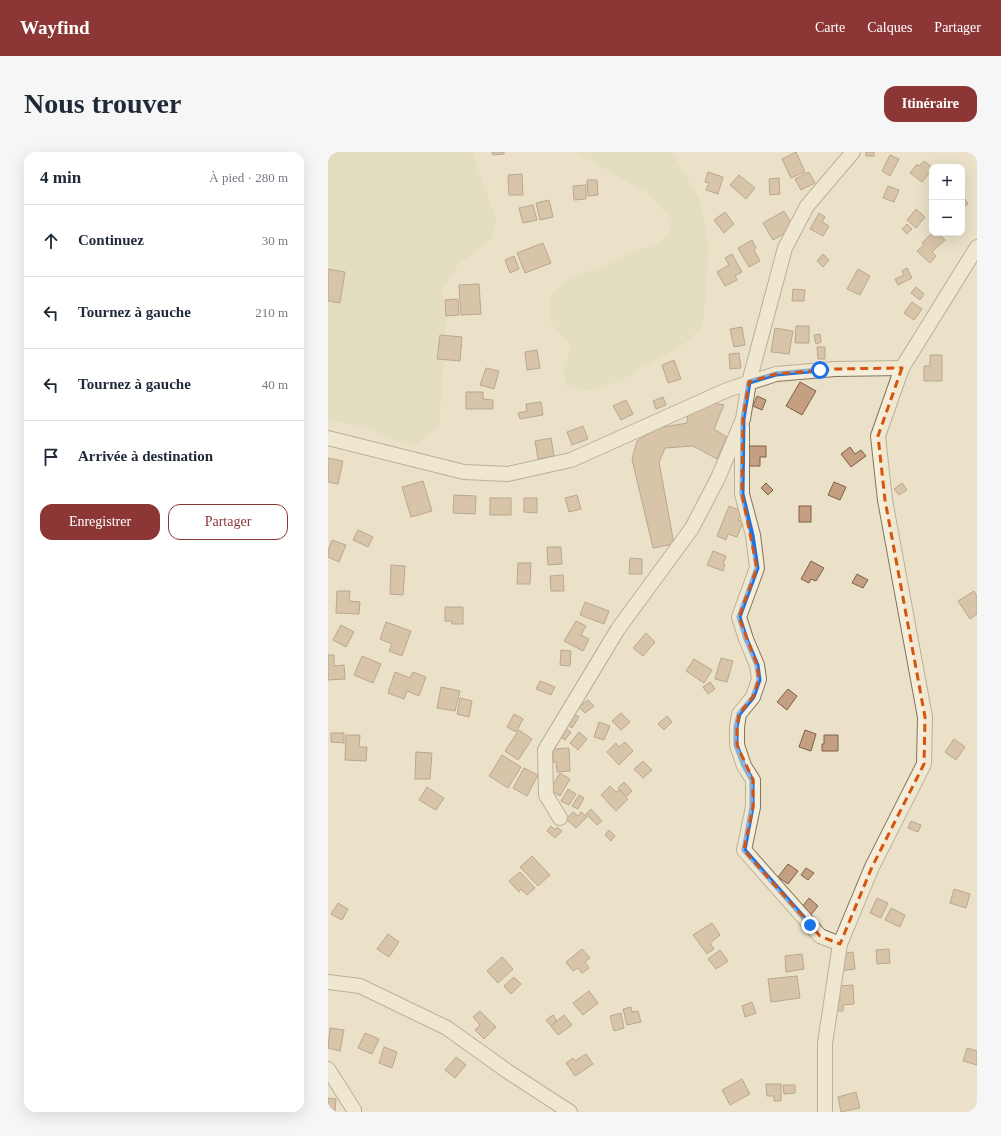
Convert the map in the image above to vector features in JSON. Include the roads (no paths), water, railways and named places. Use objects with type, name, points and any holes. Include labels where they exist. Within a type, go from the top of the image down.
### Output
[{"type":"street","points":[[840,944],[820,936],[744,850],[752,807],[752,780],[744,766],[736,745],[736,727],[739,714],[753,697],[759,680],[757,665],[739,617],[757,568],[752,535],[742,494],[743,419],[749,382],[785,248],[807,206],[853,152]]},
{"type":"street","points":[[824,1112],[825,1043],[840,944],[872,867],[924,764],[925,717],[885,500],[878,436],[902,368],[977,247]]},
{"type":"street","points":[[328,438],[464,472],[508,474],[571,460],[720,393],[776,374],[835,369],[902,368]]},
{"type":"street","points":[[560,818],[546,795],[544,750],[618,629],[692,528],[718,478],[743,419]]},
{"type":"street","points":[[328,982],[360,986],[447,1028],[507,1071],[570,1112]]},
{"type":"street","points":[[328,1069],[354,1112]]}]
